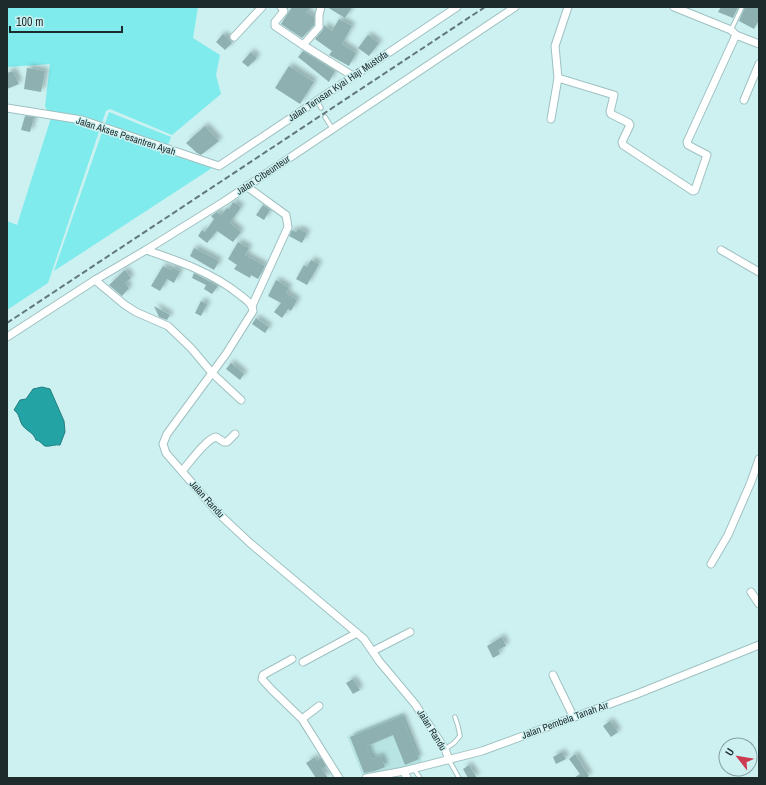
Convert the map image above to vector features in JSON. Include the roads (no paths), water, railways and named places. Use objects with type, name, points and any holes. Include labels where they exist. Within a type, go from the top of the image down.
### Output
[{"type":"street","points":[[234,37],[262,7]]},
{"type":"street","points":[[281,7],[284,11],[274,24],[303,45],[353,76]]},
{"type":"street","points":[[303,45],[319,27],[321,7]]},
{"type":"street","name":"Jalan Terusan Kyai Haji Mustofa","points":[[219,166],[457,7]]},
{"type":"street","name":"Jalan Cibeunteur","points":[[7,337],[246,186],[515,7]]},
{"type":"street","points":[[551,119],[558,78],[555,46],[568,7]]},
{"type":"street","points":[[674,7],[690,10],[733,33],[759,44]]},
{"type":"street","points":[[558,78],[614,95],[610,112],[611,114],[629,123],[630,125],[622,142],[623,145],[693,191],[695,190],[708,155],[688,145],[687,142],[733,33]]},
{"type":"street","points":[[744,100],[759,64]]},
{"type":"street","name":"Jalan Akses Pesantren Ayah","points":[[7,108],[82,120],[219,166]]},
{"type":"street","name":"Jalan Randu","points":[[246,186],[286,215],[288,227],[252,306],[252,314],[165,439],[163,444],[166,453],[218,513],[250,543],[296,580],[364,639],[379,661],[415,704],[444,749],[449,760]]},
{"type":"street","points":[[146,250],[182,262],[226,284],[252,306]]},
{"type":"street","points":[[721,250],[759,272]]},
{"type":"street","points":[[95,280],[136,312],[168,326],[191,348],[212,373],[241,400]]},
{"type":"street","points":[[182,471],[202,447],[212,438],[216,437],[224,442],[227,442],[235,434]]},
{"type":"street","points":[[711,564],[728,535],[751,482],[759,459]]},
{"type":"street","points":[[751,592],[759,604]]},
{"type":"street","points":[[373,651],[410,632]]},
{"type":"street","points":[[303,662],[357,633]]},
{"type":"street","name":"Jalan Pembela Tanah Air","points":[[366,778],[449,760],[482,751],[573,716],[637,694],[759,645]]},
{"type":"street","points":[[292,659],[263,675],[262,679],[302,719],[339,778]]},
{"type":"street","points":[[553,675],[573,716]]},
{"type":"street","points":[[302,719],[319,706]]},
{"type":"street","points":[[404,770],[407,778]]},
{"type":"lane","points":[[733,33],[742,7]]},
{"type":"lane","points":[[317,100],[321,108]]},
{"type":"lane","points":[[325,117],[332,128]]},
{"type":"lane","points":[[444,749],[454,743],[460,736],[455,717]]},
{"type":"lane","points":[[449,760],[459,778]]},
{"type":"lane","points":[[413,768],[420,778]]},
{"type":"railway","points":[[7,323],[485,7]]}]
